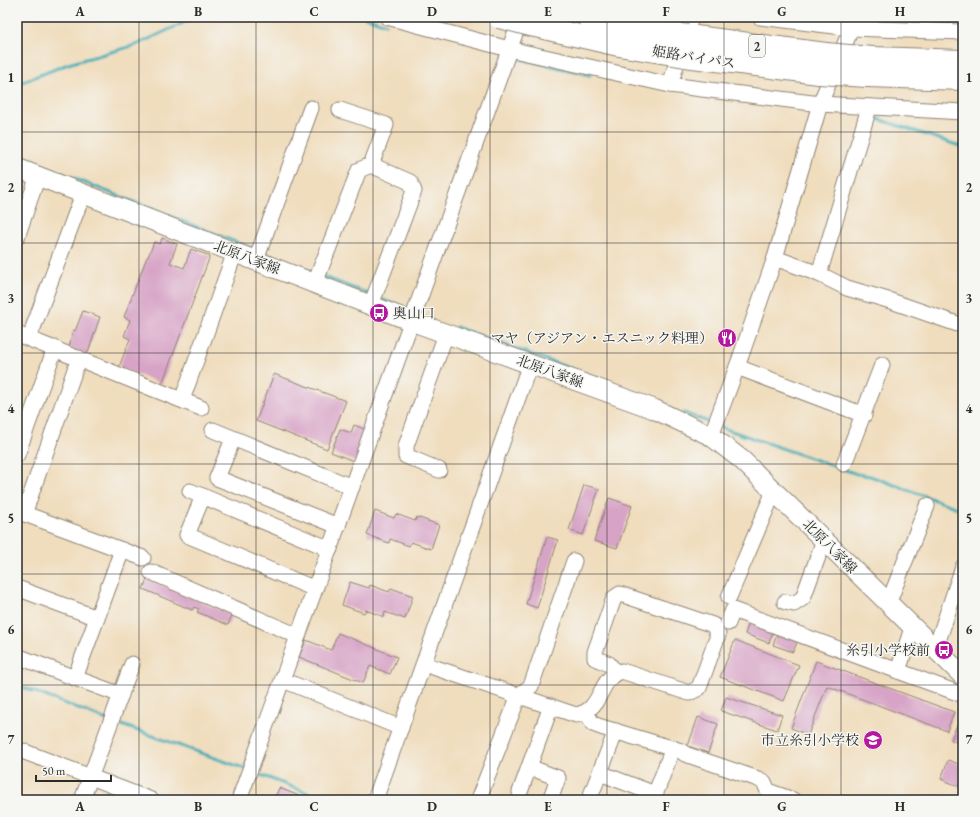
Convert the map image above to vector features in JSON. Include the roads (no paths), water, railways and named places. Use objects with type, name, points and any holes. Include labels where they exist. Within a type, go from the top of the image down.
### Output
[{"type":"highway","name":"姫路バイパス","points":[[499,17],[526,21],[619,45],[663,42],[688,36],[822,64],[869,67],[963,79]]},
{"type":"highway","name":"姫路バイパス","points":[[588,17],[663,42]]},
{"type":"highway","points":[[897,59],[963,55]]},
{"type":"highway","name":"姫路バイパス","points":[[869,67],[897,59],[963,61]]},
{"type":"main road","name":"北原八家線","points":[[17,168],[235,252],[258,253],[318,276],[373,298],[411,321],[654,409],[714,429],[742,460],[912,628],[963,676]]},
{"type":"street","points":[[387,17],[508,49],[670,85],[820,104],[869,108],[963,112]]},
{"type":"street","points":[[760,17],[854,22],[963,32]]},
{"type":"street","points":[[240,800],[508,49],[526,21]]},
{"type":"street","points":[[714,429],[775,258],[820,104],[854,22]]},
{"type":"street","points":[[670,85],[688,36]]},
{"type":"street","points":[[258,253],[311,108]]},
{"type":"street","points":[[819,274],[869,108]]},
{"type":"street","points":[[340,110],[386,125],[371,165]]},
{"type":"street","points":[[318,276],[359,170],[371,165],[410,182],[414,191],[373,298]]},
{"type":"street","points":[[17,237],[38,176]]},
{"type":"street","points":[[33,328],[83,194]]},
{"type":"street","points":[[182,400],[235,252]]},
{"type":"street","points":[[775,258],[819,274],[847,288],[963,326]]},
{"type":"street","points":[[17,334],[201,408]]},
{"type":"street","points":[[439,470],[406,456],[406,446],[446,334]]},
{"type":"street","points":[[17,456],[55,348]]},
{"type":"street","points":[[79,358],[21,512],[143,558]]},
{"type":"street","points":[[375,800],[530,364]]},
{"type":"street","points":[[844,464],[882,365]]},
{"type":"street","points":[[737,368],[864,415]]},
{"type":"street","points":[[213,430],[352,487]]},
{"type":"street","points":[[233,439],[217,478],[338,526]]},
{"type":"street","points":[[729,597],[774,491]]},
{"type":"street","points":[[315,589],[187,535],[196,494],[330,549]]},
{"type":"street","points":[[888,604],[927,506]]},
{"type":"street","points":[[785,602],[794,604],[803,598],[824,540]]},
{"type":"street","points":[[74,678],[122,550]]},
{"type":"street","points":[[478,800],[519,695],[531,686],[574,561]]},
{"type":"street","points":[[935,650],[963,567]]},
{"type":"street","points":[[151,572],[298,636]]},
{"type":"street","points":[[17,588],[97,618]]},
{"type":"street","points":[[424,664],[576,715],[586,713],[609,678],[622,671],[689,693],[694,691],[699,688],[718,635],[712,625],[620,594],[614,598],[595,652],[595,658],[609,664],[616,673]]},
{"type":"street","points":[[728,623],[733,610],[898,671],[931,681],[963,695]]},
{"type":"street","points":[[898,671],[912,628]]},
{"type":"street","points":[[17,656],[121,695]]},
{"type":"street","points":[[82,800],[92,777],[132,664]]},
{"type":"street","points":[[283,680],[401,728]]},
{"type":"street","points":[[520,792],[551,706]]},
{"type":"street","points":[[586,713],[593,724],[681,751],[685,754],[764,782],[768,791],[793,800]]},
{"type":"street","points":[[589,800],[616,731]]},
{"type":"street","points":[[600,773],[654,797],[672,748]]},
{"type":"street","points":[[17,749],[151,800]]},
{"type":"street","points":[[529,767],[558,778],[550,800]]},
{"type":"waterway","points":[[17,84],[68,64],[136,45],[196,17]]},
{"type":"waterway","points":[[365,17],[386,24]]},
{"type":"waterway","points":[[511,57],[590,75]]},
{"type":"waterway","points":[[872,117],[963,147]]},
{"type":"waterway","points":[[17,156],[256,250]]},
{"type":"waterway","points":[[263,253],[315,273]]},
{"type":"waterway","points":[[322,276],[371,295]]},
{"type":"waterway","points":[[378,298],[403,308]]},
{"type":"waterway","points":[[456,327],[605,381]]},
{"type":"waterway","points":[[684,413],[711,423]]},
{"type":"waterway","points":[[720,427],[857,474],[870,476],[963,510]]},
{"type":"waterway","points":[[17,685],[107,720]]},
{"type":"waterway","points":[[116,723],[246,769]]},
{"type":"waterway","points":[[253,772],[326,800]]},
{"type":"waterway","points":[[74,800],[76,794]]},
{"type":"place","name":"奥山口","points":[[379,313]]},
{"type":"place","name":"マヤ（アジアン・エスニック料理）","points":[[727,338]]},
{"type":"place","name":"糸引小学校前","points":[[944,650]]},
{"type":"place","name":"市立糸引小学校","points":[[873,740]]}]
